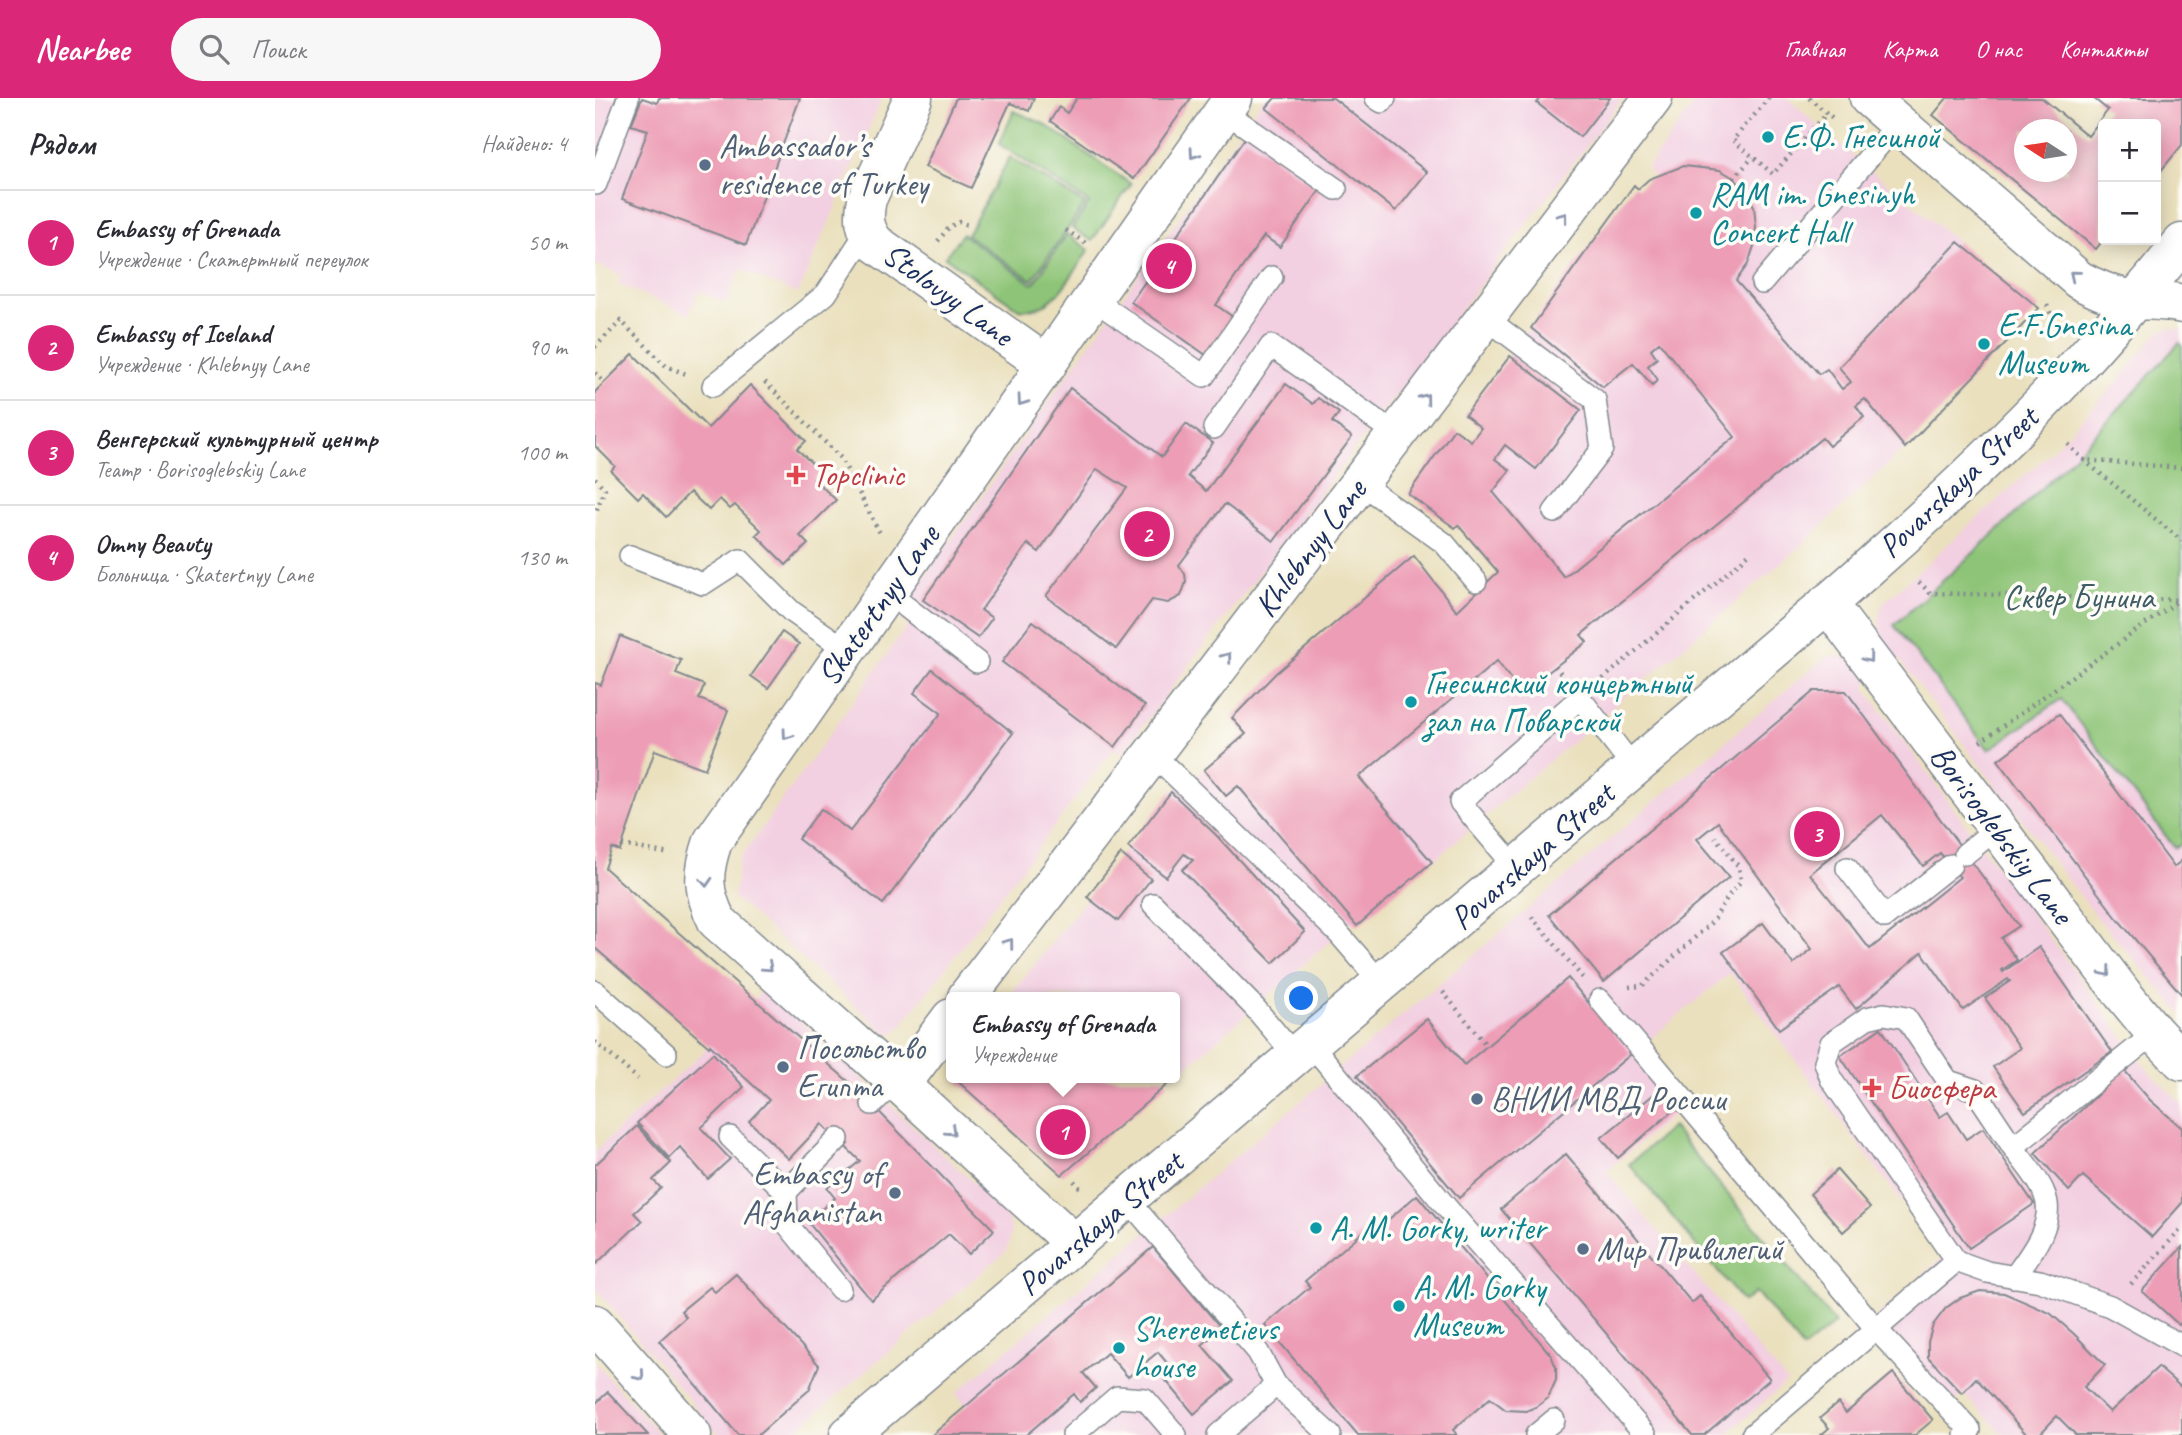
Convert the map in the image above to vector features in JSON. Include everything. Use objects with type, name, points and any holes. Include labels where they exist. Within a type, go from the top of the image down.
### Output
[{"type":"street","name":"Khlebnyy Lane","points":[[971,992],[1653,98]]},
{"type":"street","name":"Stolovyy Lane","points":[[907,100],[867,199],[863,216],[867,231],[875,243],[1047,365]]},
{"type":"street","name":"Skatertnyy Lane","points":[[1075,1244],[890,1090],[717,921],[704,884],[706,862],[713,841],[1229,104]]},
{"type":"street","points":[[1890,110],[2080,280],[2106,294],[2182,304]]},
{"type":"street","name":"Povarskaya Street","points":[[849,1435],[1129,1200],[1827,603],[1960,484],[2041,404],[2136,300],[2182,243]]},
{"type":"street","name":"Borisoglebskiy Lane","points":[[1827,603],[2155,1034],[2182,1061]]},
{"type":"street","points":[[890,1090],[946,1024]]},
{"type":"street","points":[[595,1324],[692,1435]]},
{"type":"lane","points":[[596,184],[628,98]]},
{"type":"lane","points":[[1376,98],[1382,102],[1385,98]]},
{"type":"lane","points":[[1229,104],[1336,189]]},
{"type":"lane","points":[[1762,283],[1890,110]]},
{"type":"lane","points":[[713,386],[826,294],[867,231]]},
{"type":"lane","points":[[1093,299],[1204,376],[1272,277]]},
{"type":"lane","points":[[1486,318],[1595,400],[1602,449],[1554,512]]},
{"type":"lane","points":[[1214,428],[1271,346],[1397,435]]},
{"type":"lane","points":[[1360,483],[1444,542],[1476,581]]},
{"type":"lane","points":[[630,556],[703,584],[740,560],[791,611],[846,650]]},
{"type":"lane","points":[[887,593],[977,662]]},
{"type":"lane","points":[[1517,869],[1460,802],[1580,698],[1634,768]]},
{"type":"lane","points":[[1153,754],[1339,934],[1382,984]]},
{"type":"lane","points":[[1847,868],[1885,918],[1997,828]]},
{"type":"lane","points":[[1153,904],[1255,1007],[1304,1050],[1646,1435]]},
{"type":"lane","points":[[595,991],[666,1054]]},
{"type":"lane","points":[[1597,995],[1877,1330],[1970,1430],[1965,1435]]},
{"type":"lane","points":[[2014,1277],[2034,1248],[2047,1219],[2045,1194],[1975,1090],[1948,1081],[1906,1018],[1884,1014],[1867,1018],[1831,1043],[1825,1062],[1831,1079],[1956,1261],[1987,1272],[2014,1277],[2040,1281],[2110,1306],[2182,1346]]},
{"type":"lane","points":[[2014,1147],[2155,1034]]},
{"type":"lane","points":[[730,1137],[786,1192],[787,1224],[840,1289]]},
{"type":"lane","points":[[786,1192],[838,1139]]},
{"type":"lane","points":[[1129,1200],[1258,1352],[1276,1385],[1330,1435]]},
{"type":"lane","points":[[1752,1435],[1956,1261]]},
{"type":"lane","points":[[1218,1435],[1276,1385]]},
{"type":"lane","points":[[1073,1435],[1117,1397],[1145,1399],[1176,1435]]},
{"type":"lane","points":[[1536,1435],[1554,1420]]},
{"type":"path","points":[[1769,98],[1733,140],[1773,174],[1827,113]]},
{"type":"path","points":[[1734,178],[1753,157]]},
{"type":"path","points":[[936,243],[949,228],[959,222],[971,226]]},
{"type":"path","points":[[1066,230],[1093,249]]},
{"type":"path","points":[[596,346],[621,321],[666,366],[713,386]]},
{"type":"path","points":[[2048,324],[2058,331]]},
{"type":"path","points":[[744,360],[841,458],[884,542]]},
{"type":"path","points":[[595,373],[604,382]]},
{"type":"path","points":[[2069,444],[2084,460],[2182,541]]},
{"type":"path","points":[[2084,460],[2182,468]]},
{"type":"path","points":[[595,478],[605,489],[595,514]]},
{"type":"path","points":[[1555,666],[1580,698],[1749,554]]},
{"type":"path","points":[[1919,582],[1930,593],[2181,600]]},
{"type":"path","points":[[1973,747],[2181,600]]},
{"type":"path","points":[[1532,917],[1597,995],[1642,986],[1713,921],[1741,881],[1739,867],[1716,837]]},
{"type":"path","points":[[622,845],[671,855]]},
{"type":"path","points":[[1443,992],[1487,1046]]},
{"type":"path","points":[[595,1042],[638,1079]]},
{"type":"path","points":[[1075,1181],[1081,1189]]},
{"type":"path","points":[[2110,1306],[2182,1228]]},
{"type":"shaded area","points":[[595,98],[882,98],[798,294],[740,270],[726,303],[698,291],[689,314],[618,284],[621,275],[595,264]]},
{"type":"shaded area","points":[[1264,98],[1623,98],[1122,753],[1114,748],[899,1029],[888,1035],[733,897],[740,859],[908,625],[897,616]]},
{"type":"shaded area","points":[[1698,98],[1787,98],[2039,308],[1905,448],[1792,554],[1357,926],[1352,922],[1180,1073],[1180,992],[1013,992],[1171,792],[1204,770],[1246,734],[1232,718],[1276,673],[1414,556],[1457,611],[1498,573],[1459,525],[1455,528],[1408,494],[1454,429],[1471,441],[1481,428],[1465,415],[1634,185],[1639,188],[1654,178],[1647,168]]},
{"type":"shaded area","name":"Сквер Бунина","points":[[2168,328],[2182,330],[2182,1014],[2096,916],[1880,635],[1879,626],[1879,613],[1883,603],[2052,451],[2121,378],[2158,332]]},
{"type":"shaded area","points":[[1830,656],[1854,658],[1870,673],[1866,690],[2146,1068],[2182,1104],[2182,1435],[2004,1435],[1963,1394],[1944,1413],[1862,1330],[1943,1257],[1730,973],[1632,1054],[1679,1110],[1606,1171],[1787,1382],[1726,1435],[991,1435],[956,1393]]},
{"type":"shaded area","points":[[765,988],[994,1202],[1008,1218],[1011,1229],[1009,1244],[1004,1253],[791,1435],[719,1435],[595,1288],[595,1151],[709,1047]]},
{"type":"shaded area","points":[[595,1362],[660,1435],[595,1435]]},
{"type":"green space","points":[[1014,111],[1044,124],[1131,184],[1092,241],[1072,228],[1089,203],[999,144]]},
{"type":"green space","points":[[1010,157],[1085,204],[1032,280],[967,235]]},
{"type":"green space","points":[[962,234],[1033,284],[1067,234],[1089,250],[1052,299],[1042,306],[1019,309],[945,257]]},
{"type":"green space","name":"Сквер Бунина","points":[[2179,343],[2182,345],[2182,843],[2175,848],[2061,699],[1989,750],[1894,625],[2001,528],[2091,439]]},
{"type":"green space","points":[[1672,1127],[1835,1323],[1803,1349],[1756,1292],[1743,1302],[1629,1164]]},
{"type":"building","name":"Ambassador’s residence of Turkey","points":[[642,98],[657,103],[659,98],[800,98],[746,245],[622,199],[648,130],[631,125]]},
{"type":"building","points":[[956,98],[1034,98],[1029,111],[1010,103],[971,188],[925,167]]},
{"type":"building","points":[[1077,98],[1191,98],[1134,179],[1050,121],[1059,107],[1067,113]]},
{"type":"building","points":[[1275,98],[1333,98],[1427,172],[1396,211],[1266,108]]},
{"type":"building","points":[[1541,98],[1610,98],[1580,137],[1537,103]]},
{"type":"building","points":[[1947,98],[2042,98],[2067,119],[2014,119],[2014,182],[1933,115]]},
{"type":"building","points":[[2093,98],[2182,98],[2182,145],[2161,171],[2161,119],[2101,119],[2108,110]]},
{"type":"building","points":[[2098,123],[2099,245],[2096,249],[2014,182],[2077,182],[2077,127],[2088,136]]},
{"type":"building","points":[[1245,138],[1320,190],[1280,247],[1264,236],[1216,305],[1233,317],[1206,355],[1131,302]]},
{"type":"building","points":[[1683,166],[1720,170],[1734,178],[1745,190],[1754,206],[1756,227],[1748,264],[1736,281],[1819,374],[1827,369],[1842,389],[1851,382],[1839,367],[1958,242],[2039,308],[1905,448],[1865,399],[1856,406],[1864,417],[1829,446],[1822,438],[1581,635],[1587,642],[1533,684],[1520,692],[1497,661],[1359,777],[1432,862],[1357,926],[1238,786],[1226,796],[1204,770],[1246,734],[1232,718],[1276,673],[1414,556],[1457,611],[1498,572],[1458,525],[1455,528],[1408,494],[1454,429],[1471,441],[1481,428],[1465,415],[1510,356],[1581,410],[1536,469],[1505,445],[1495,459],[1510,470],[1493,492],[1564,577],[1735,437],[1659,342],[1651,349],[1657,358],[1648,366],[1658,380],[1652,385],[1633,363],[1603,387],[1531,328],[1634,185],[1638,189],[1649,179]]},
{"type":"building","points":[[633,354],[708,428],[750,385],[806,441],[797,449],[821,472],[814,479],[836,500],[800,536],[808,544],[786,565],[756,535],[761,530],[735,505],[730,509],[720,499],[709,510],[690,492],[666,517],[643,493],[638,498],[611,471],[615,466],[595,446],[595,392]]},
{"type":"building","points":[[1286,384],[1313,404],[1318,398],[1339,413],[1332,422],[1352,437],[1274,541],[1225,504],[1179,565],[1185,574],[1186,582],[1181,596],[1168,603],[1152,600],[1116,649],[1046,596],[1127,488],[1097,469],[1039,552],[1028,544],[981,610],[992,618],[978,638],[923,600],[1070,388],[1162,457],[1186,424],[1213,443],[1188,476],[1206,491]]},
{"type":"building","points":[[1033,621],[1145,706],[1115,747],[1002,662]]},
{"type":"building","points":[[782,632],[799,644],[768,688],[751,676]]},
{"type":"building","points":[[620,636],[681,660],[676,674],[704,685],[699,699],[728,710],[705,769],[655,750],[620,851],[612,848],[605,868],[857,1089],[994,1230],[969,1254],[949,1234],[871,1300],[807,1221],[835,1198],[827,1188],[860,1161],[822,1124],[789,1159],[749,1121],[769,1100],[710,1045],[709,1047],[595,948],[595,683],[601,685]]},
{"type":"building","points":[[932,669],[1013,733],[883,904],[798,839],[821,809],[850,831],[941,713],[914,693]]},
{"type":"building","points":[[1814,691],[1846,691],[2019,926],[2001,938],[2017,960],[2002,970],[2003,972],[2039,947],[2112,1052],[2025,1112],[1993,1067],[2020,1048],[1985,998],[2010,981],[2008,979],[1963,1010],[1922,952],[1856,1009],[1839,987],[1779,1029],[1723,952],[1763,923],[1793,964],[1812,949],[1718,822],[1697,839],[1729,877],[1604,982],[1549,915]],"holes":[[[1882,815],[1923,866],[1940,853],[1960,877],[1870,949],[1810,874]]]},
{"type":"building","points":[[2059,714],[2174,867],[2182,860],[2182,995],[2116,917],[1998,760]]},
{"type":"building","points":[[1171,792],[1217,836],[1305,932],[1273,963],[1182,870],[1193,860],[1184,854],[1166,877],[1128,847]]},
{"type":"building","points":[[1121,854],[1151,879],[1118,921],[1087,897]]},
{"type":"building","name":"ВНИИ МВД России","points":[[1568,978],[1631,1054],[1459,1198],[1357,1076],[1427,1019],[1464,1065]]},
{"type":"building","points":[[1881,1028],[1940,1117],[1948,1112],[1966,1139],[1983,1128],[2034,1204],[1969,1248],[1840,1056]]},
{"type":"building","points":[[713,1053],[744,1087],[701,1128],[730,1159],[708,1179],[680,1147],[669,1158],[637,1123]]},
{"type":"building","points":[[2124,1070],[2150,1100],[2182,1128],[2182,1203],[2152,1237],[2083,1176],[2069,1191],[2035,1153]]},
{"type":"building","points":[[960,1083],[1167,1083],[1168,1084],[1062,1175]]},
{"type":"building","points":[[1659,1090],[1675,1109],[1618,1158],[1601,1138]]},
{"type":"building","points":[[637,1126],[671,1163],[653,1180],[661,1188],[634,1213],[642,1221],[595,1265],[595,1165]]},
{"type":"building","points":[[1566,1154],[1692,1303],[1700,1296],[1770,1379],[1704,1435],[1692,1435],[1501,1209]]},
{"type":"building","points":[[1837,1170],[1870,1208],[1843,1232],[1810,1194]]},
{"type":"building","name":"A. M. Gorky Museum","points":[[1417,1195],[1551,1355],[1556,1367],[1556,1380],[1548,1398],[1526,1411],[1506,1410],[1490,1398],[1453,1430],[1457,1435],[1358,1435],[1265,1325],[1310,1287],[1305,1281],[1369,1227],[1374,1232]]},
{"type":"building","name":"Sheremetievs house","points":[[1153,1247],[1221,1328],[1202,1345],[1233,1381],[1194,1414],[1163,1377],[1172,1369],[1158,1352],[1128,1377],[1107,1353],[1083,1373],[1096,1388],[1080,1402],[1074,1394],[1026,1435],[932,1435]]},
{"type":"building","points":[[2182,1247],[2182,1321],[2179,1325],[2142,1291]]},
{"type":"building","points":[[736,1274],[819,1365],[809,1390],[758,1435],[738,1435],[659,1341],[686,1317],[681,1311],[710,1287],[715,1292]]},
{"type":"building","points":[[1980,1291],[2004,1293],[2050,1313],[2074,1334],[2105,1365],[2084,1387],[2110,1412],[2158,1367],[2182,1388],[2182,1435],[2076,1435],[2057,1416],[2039,1435],[2027,1435],[1976,1378],[1962,1393],[1928,1357],[1928,1342],[1933,1325],[1946,1308],[1960,1298]]},
{"type":"building","points":[[1893,1373],[1933,1420],[1915,1435],[1821,1435],[1829,1428],[1820,1418],[1838,1403],[1846,1413]]},
{"type":"building","points":[[608,1392],[648,1435],[595,1435],[595,1404]]},
{"type":"place","name":"Е.Ф. Гнесиной","points":[[1768,137]]},
{"type":"place","name":"Ambassador’s residence of Turkey","points":[[705,165]]},
{"type":"place","name":"RAM im. Gnesinyh Concert Hall","points":[[1696,213]]},
{"type":"place","name":"Omny Beauty","points":[[1169,266]]},
{"type":"place","name":"E.F.Gnesina Museum","points":[[1984,344]]},
{"type":"place","name":"Topclinic","points":[[796,475]]},
{"type":"place","name":"Embassy of Iceland","points":[[1147,534]]},
{"type":"place","name":"Гнесинский концертный зал на Поварской","points":[[1411,702]]},
{"type":"place","name":"Венгерский культурный центр","points":[[1817,834]]},
{"type":"place","name":"Посольство Египта","points":[[783,1067]]},
{"type":"place","name":"Биосфера","points":[[1872,1088]]},
{"type":"place","name":"ВНИИ МВД России","points":[[1477,1099]]},
{"type":"place","name":"Embassy of Grenada","points":[[1063,1132]]},
{"type":"place","name":"Embassy of Afghanistan","points":[[895,1193]]},
{"type":"place","name":"A. M. Gorky, writer","points":[[1316,1228]]},
{"type":"place","name":"Мир Привилегий","points":[[1583,1249]]},
{"type":"place","name":"A. M. Gorky Museum","points":[[1399,1306]]},
{"type":"place","name":"Sheremetievs house","points":[[1119,1348]]}]
